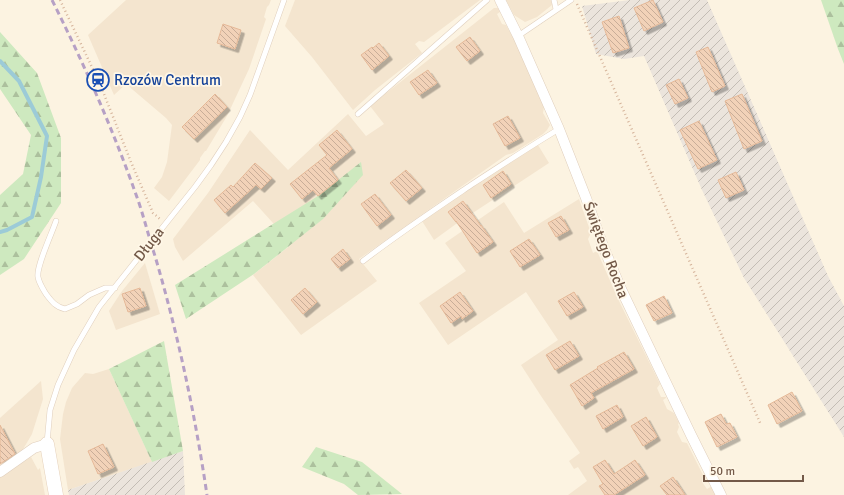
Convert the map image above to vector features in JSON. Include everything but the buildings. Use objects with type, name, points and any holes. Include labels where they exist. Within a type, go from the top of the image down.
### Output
[{"type":"street","name":"Świętego Rocha","points":[[500,0],[518,36],[559,129],[586,198],[602,246],[620,289],[721,495]]},
{"type":"street","points":[[0,472],[34,448],[47,444]]},
{"type":"street","name":"Długa","points":[[47,444],[56,495]]},
{"type":"lane","name":"Długa","points":[[47,444],[50,410],[58,385],[78,344],[100,307],[195,187],[240,117],[260,70],[284,0]]},
{"type":"lane","points":[[358,114],[487,0]]},
{"type":"lane","points":[[554,0],[556,9]]},
{"type":"lane","points":[[518,36],[571,0]]},
{"type":"lane","points":[[363,261],[395,236],[432,211],[532,145],[559,129]]},
{"type":"lane","points":[[56,221],[39,266],[37,277],[41,286],[49,297],[58,307],[65,309],[105,288],[115,288]]},
{"type":"path","points":[[60,0],[100,84],[153,213],[165,223]]},
{"type":"path","points":[[575,0],[761,425]]},
{"type":"shaded area","points":[[126,0],[271,0],[267,7],[264,17],[266,19],[249,69],[227,116],[200,160],[169,201],[154,188],[162,177],[167,162],[172,125],[166,118],[126,84],[114,95],[88,35]]},
{"type":"shaded area","points":[[295,0],[480,0],[424,42],[419,41],[415,44],[422,53],[375,90],[353,110],[312,57],[285,26]]},
{"type":"shaded area","points":[[506,0],[551,0],[552,5],[537,17],[525,22],[514,15]]},
{"type":"shaded area","points":[[630,0],[707,0],[828,276],[844,306],[844,437],[744,278],[702,190],[644,56],[624,59],[596,54],[582,6]]},
{"type":"shaded area","points":[[494,8],[498,8],[500,12],[497,14],[502,24],[506,25],[516,43],[544,107],[543,113],[550,125],[543,134],[513,153],[506,155],[359,259],[377,281],[301,335],[253,275],[292,244],[253,201],[183,261],[175,247],[173,239],[208,193],[250,130],[288,170],[348,114],[366,136],[384,124],[370,106]]},
{"type":"shaded area","points":[[538,145],[549,163],[434,240],[422,221]]},
{"type":"shaded area","points":[[579,199],[591,233],[588,239],[593,253],[597,251],[619,301],[660,384],[657,388],[661,397],[666,397],[663,400],[667,409],[674,413],[679,423],[677,432],[682,442],[687,443],[703,475],[702,482],[707,489],[712,486],[716,495],[568,495],[587,481],[578,467],[574,469],[569,461],[580,453],[521,365],[558,340],[526,292],[448,345],[419,303],[466,271],[445,243],[504,202],[524,233]]},
{"type":"shaded area","points":[[145,263],[160,314],[116,330],[109,311],[122,291]]},
{"type":"shaded area","points":[[109,369],[152,462],[68,490],[60,439],[66,402],[72,388],[85,373],[93,374]]},
{"type":"shaded area","points":[[41,381],[43,399],[32,434],[22,451],[0,466],[0,418]]},
{"type":"shaded area","points":[[183,451],[185,495],[69,495],[68,490]]},
{"type":"shaded area","points":[[31,457],[38,470],[40,468],[45,495],[0,495],[0,477]]},
{"type":"green space","points":[[821,0],[844,0],[844,64],[838,49]]},
{"type":"green space","points":[[0,32],[37,73],[61,138],[61,203],[24,259],[0,275],[0,195],[23,174],[31,135],[0,89]]},
{"type":"green space","points":[[361,162],[363,175],[323,219],[254,274],[186,319],[175,285],[318,196]]},
{"type":"green space","points":[[164,341],[183,451],[152,462],[109,369]]},
{"type":"green space","points":[[316,447],[362,462],[402,494],[358,495],[344,484],[302,467]]},
{"type":"waterway","points":[[0,61],[19,81],[47,136],[41,177],[32,217],[0,232]]},
{"type":"railway","points":[[52,0],[99,100],[130,177],[141,210],[163,285],[178,345],[197,434],[207,495]]},
{"type":"place","name":"Rzozów Centrum","points":[[98,80]]}]
